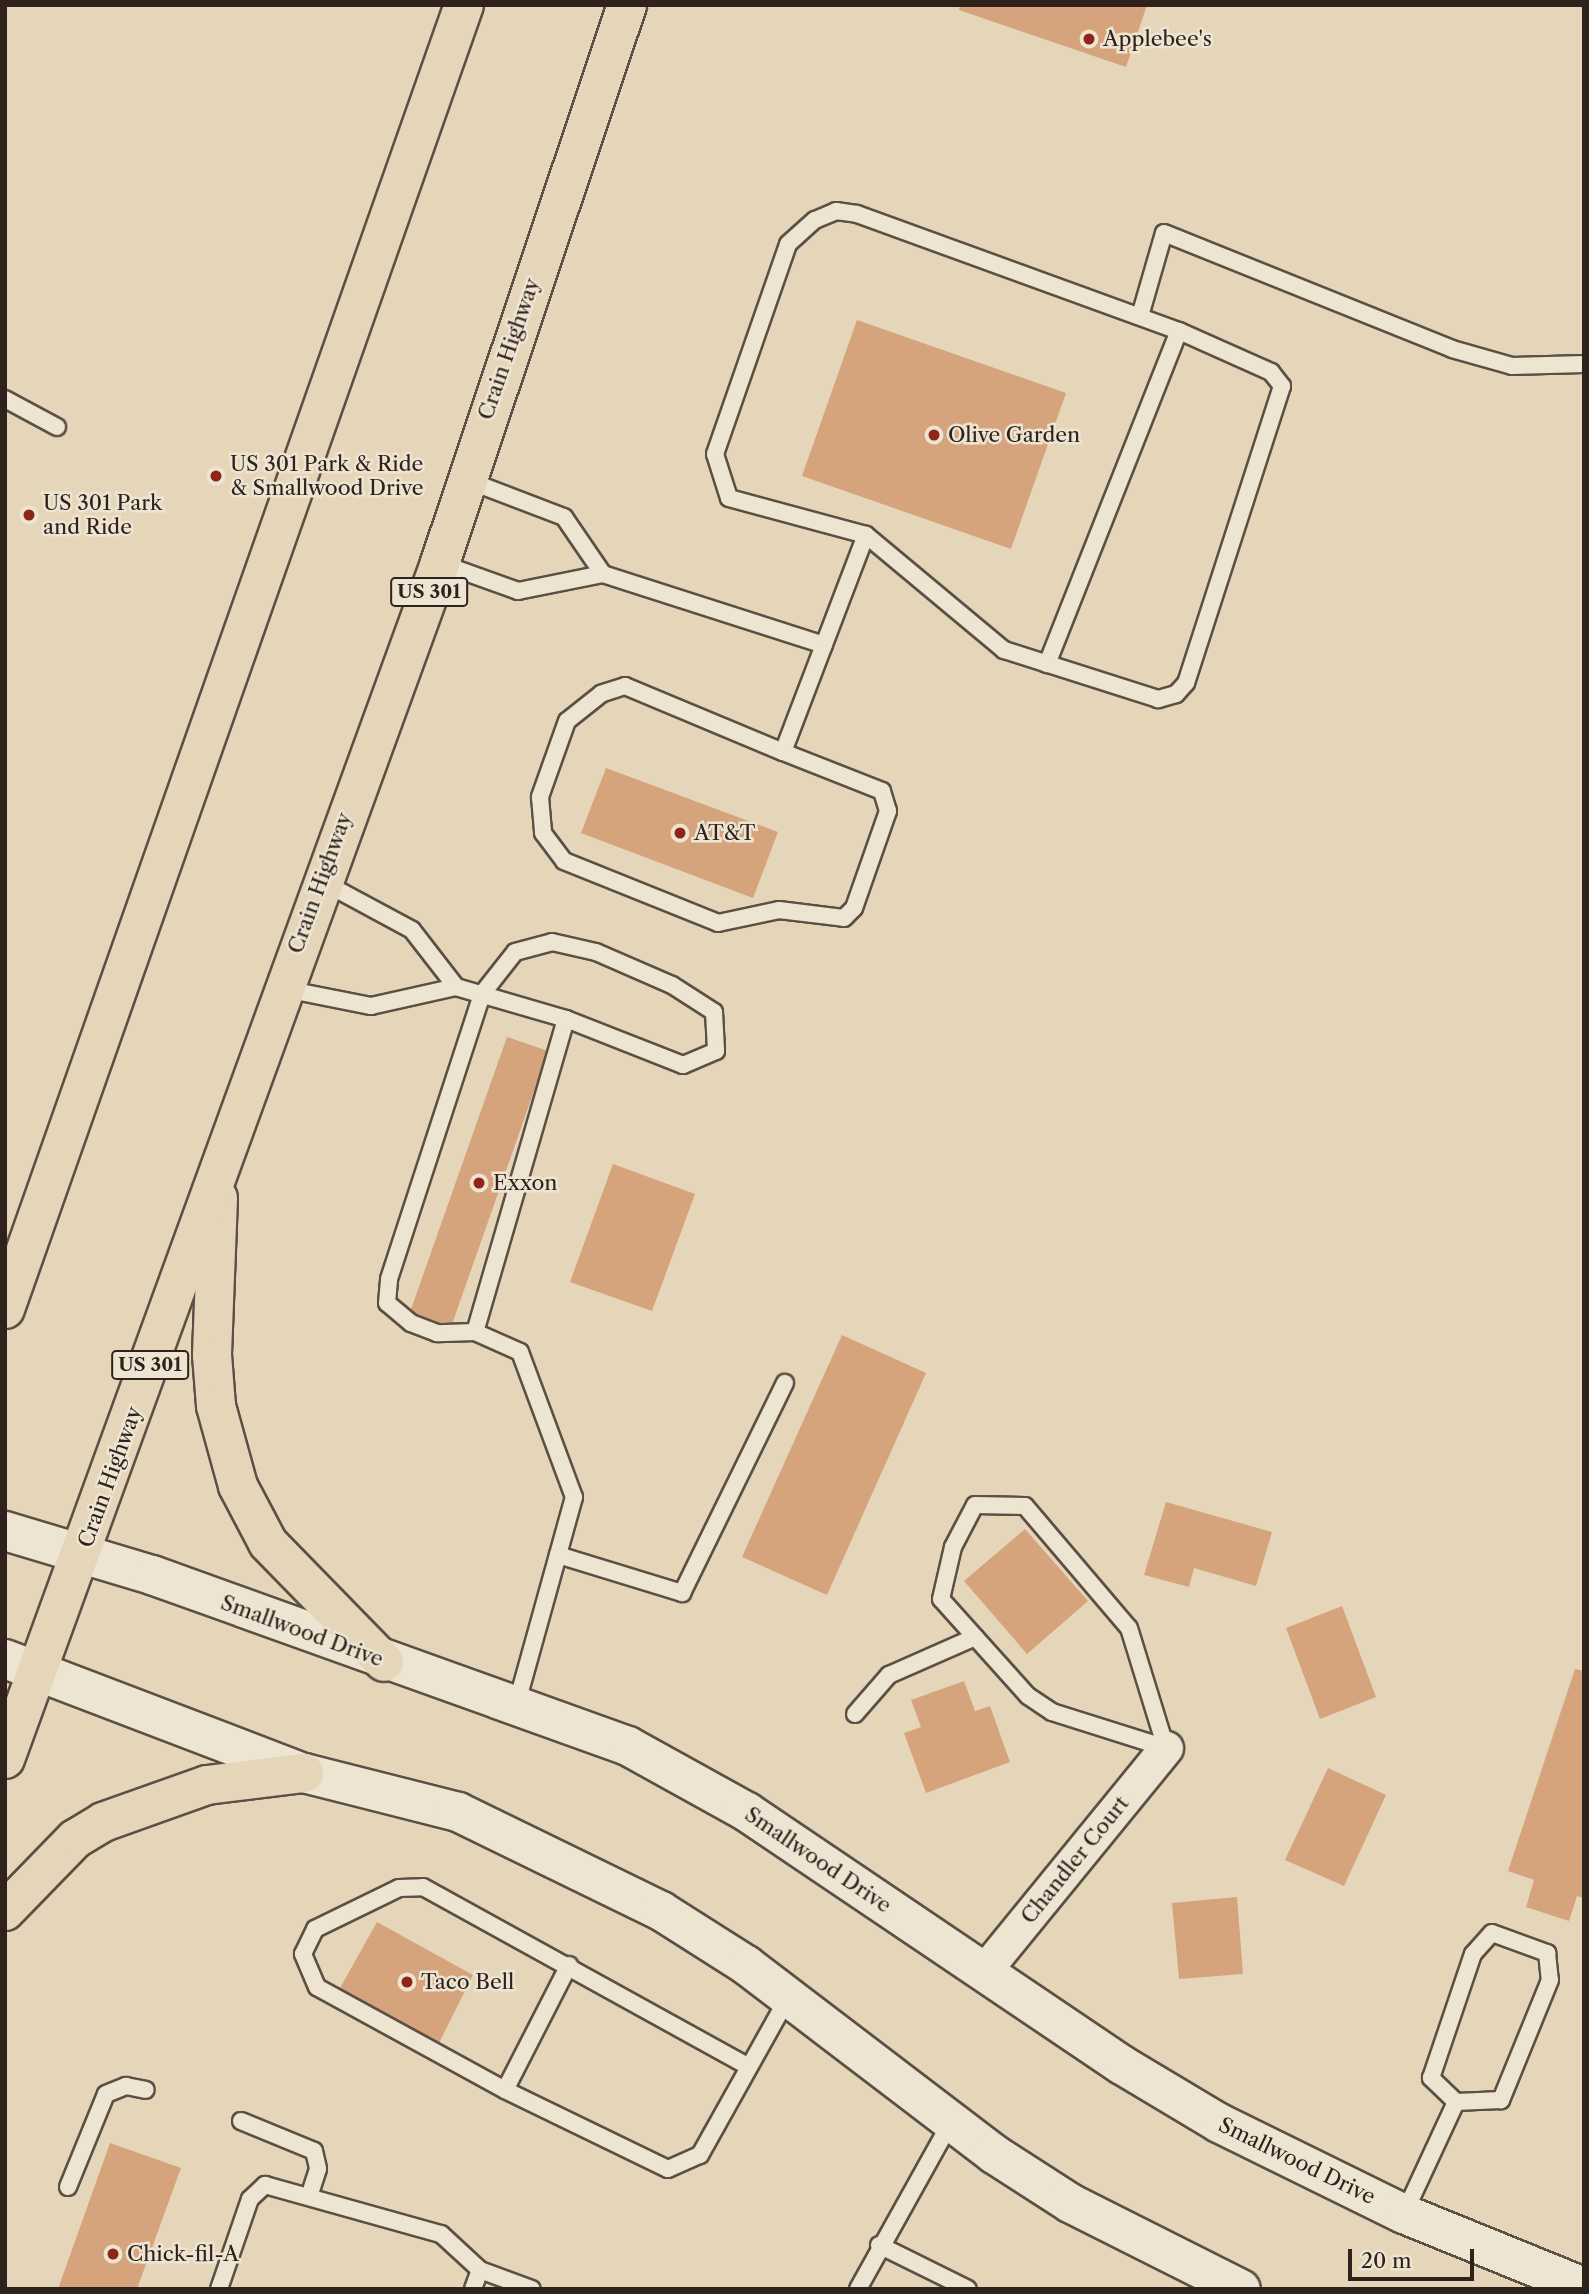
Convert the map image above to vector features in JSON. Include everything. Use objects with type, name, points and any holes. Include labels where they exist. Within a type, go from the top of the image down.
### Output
[{"type":"highway","points":[[5,1309],[464,5]]},
{"type":"highway","name":"Crain Highway","points":[[5,1759],[22,1665],[82,1556],[321,881],[440,563],[627,5]]},
{"type":"highway","points":[[217,1175],[212,1355],[224,1446],[248,1513],[268,1544],[384,1662]]},
{"type":"highway","points":[[5,1237],[46,1193]]},
{"type":"highway","points":[[5,1911],[75,1839],[103,1822],[207,1785],[303,1773]]},
{"type":"main road","name":"Smallwood Drive","points":[[5,1531],[628,1746],[747,1812],[984,1971],[1219,2123],[1404,2214],[1584,2287]]},
{"type":"main road","points":[[22,1665],[303,1773],[458,1812],[661,1911],[746,1965],[786,2001],[950,2124],[1070,2203],[1241,2289]]},
{"type":"street","name":"Chandler Court","points":[[984,1971],[1166,1748]]},
{"type":"lane","points":[[836,211],[857,214],[1140,316],[1270,372],[1282,386],[1186,683],[1157,699],[1004,650],[866,535],[729,498],[715,454],[788,244],[815,220],[836,211]]},
{"type":"lane","points":[[1140,316],[1164,233],[1452,349],[1513,366],[1584,364]]},
{"type":"lane","points":[[1047,664],[1179,331]]},
{"type":"lane","points":[[5,398],[57,427]]},
{"type":"lane","points":[[466,479],[564,517],[603,573]]},
{"type":"lane","points":[[783,752],[866,535]]},
{"type":"lane","points":[[440,563],[518,591],[603,573],[824,645]]},
{"type":"lane","points":[[625,686],[783,752],[882,791],[888,811],[854,908],[844,918],[779,909],[718,923],[564,861],[543,833],[540,797],[567,721],[601,694],[625,686]]},
{"type":"lane","points":[[321,881],[411,930],[456,987]]},
{"type":"lane","points":[[283,989],[371,1006],[456,987],[482,994],[566,1019],[683,1065],[716,1051],[714,1012],[672,985],[596,952],[552,942],[515,952],[482,994],[389,1279],[387,1304],[438,1333],[475,1332],[520,1352],[574,1497],[516,1708]]},
{"type":"lane","points":[[475,1332],[566,1019]]},
{"type":"lane","points":[[558,1555],[682,1593],[785,1384]]},
{"type":"lane","points":[[975,1505],[1025,1506],[1129,1628],[1166,1748],[1052,1712],[975,1637],[941,1599],[953,1547],[975,1505]]},
{"type":"lane","points":[[855,1714],[889,1675],[975,1637]]},
{"type":"lane","points":[[747,2066],[569,1965],[423,1887],[399,1888],[315,1929],[303,1954],[317,1987],[505,2090],[668,2169],[700,2155],[747,2066],[786,2001]]},
{"type":"lane","points":[[1492,1933],[1547,1953],[1550,1980],[1501,2099],[1456,2102],[1431,2078],[1473,1954],[1492,1933]]},
{"type":"lane","points":[[505,2090],[569,1965]]},
{"type":"lane","points":[[68,2186],[106,2094],[126,2086],[146,2090]]},
{"type":"lane","points":[[1404,2214],[1456,2102]]},
{"type":"lane","points":[[241,2121],[314,2151],[318,2169],[310,2194]]},
{"type":"lane","points":[[858,2289],[879,2245],[950,2124]]},
{"type":"lane","points":[[219,2289],[250,2199],[265,2185],[310,2194],[440,2234],[480,2270],[532,2289]]},
{"type":"lane","points":[[879,2245],[968,2289]]},
{"type":"lane","points":[[473,2289],[480,2270]]},
{"type":"building","name":"Applebee's","points":[[960,5],[1147,5],[1126,67],[959,10]]},
{"type":"building","name":"Olive Garden","points":[[857,320],[1066,393],[1011,549],[802,476]]},
{"type":"building","name":"AT&T","points":[[606,768],[778,832],[753,898],[581,833]]},
{"type":"building","name":"Exxon","points":[[507,1037],[548,1051],[450,1330],[409,1315]]},
{"type":"building","points":[[613,1164],[695,1194],[652,1311],[570,1282]]},
{"type":"building","points":[[842,1335],[926,1373],[827,1595],[742,1557]]},
{"type":"building","points":[[1166,1502],[1272,1532],[1256,1586],[1194,1568],[1189,1587],[1144,1575]]},
{"type":"building","points":[[1025,1529],[1088,1601],[1027,1654],[964,1581]]},
{"type":"building","points":[[1342,1606],[1376,1697],[1320,1719],[1286,1628]]},
{"type":"building","points":[[1575,1669],[1584,1671],[1584,1898],[1577,1896],[1569,1921],[1526,1907],[1534,1880],[1508,1871]]},
{"type":"building","points":[[964,1681],[975,1711],[990,1706],[1010,1762],[926,1793],[904,1733],[921,1727],[911,1700]]},
{"type":"building","points":[[1328,1768],[1386,1795],[1344,1886],[1285,1860]]},
{"type":"building","points":[[1237,1897],[1243,1974],[1179,1979],[1172,1903]]},
{"type":"building","name":"Taco Bell","points":[[377,1922],[473,1975],[438,2045],[340,1988]]},
{"type":"building","points":[[110,2143],[181,2168],[137,2289],[58,2289]]},
{"type":"place","name":"Applebee's","points":[[1089,39]]},
{"type":"place","name":"Olive Garden","points":[[934,435]]},
{"type":"place","name":"US 301 Park & Ride & Smallwood Drive","points":[[216,476]]},
{"type":"place","name":"US 301 Park and Ride","points":[[29,515]]},
{"type":"place","name":"AT&T","points":[[680,833]]},
{"type":"place","name":"Exxon","points":[[479,1183]]},
{"type":"place","name":"Taco Bell","points":[[407,1982]]},
{"type":"place","name":"Chick-fil-A","points":[[113,2254]]}]
